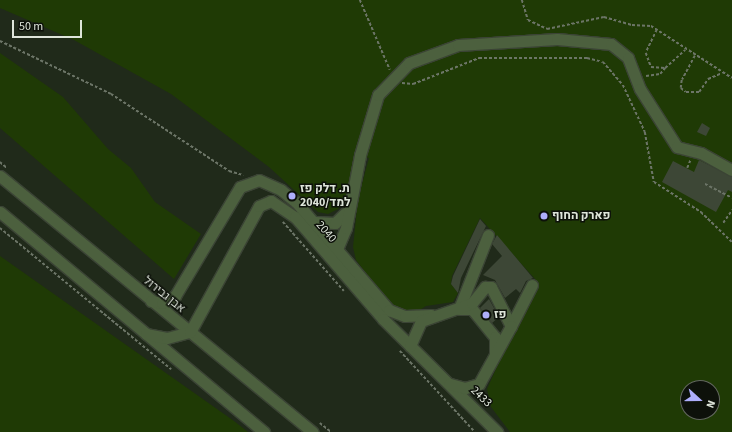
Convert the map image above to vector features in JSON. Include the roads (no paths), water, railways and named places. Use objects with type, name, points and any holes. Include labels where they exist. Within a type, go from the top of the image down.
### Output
[{"type":"street","points":[[332,249],[346,228],[350,201],[374,105],[393,78],[409,63],[458,45],[557,39],[611,44],[628,58],[635,77],[663,130],[677,147],[695,151],[731,168]]},
{"type":"street","name":"אבן גבירול","points":[[0,176],[313,432]]},
{"type":"street","name":"2040","points":[[151,301],[162,303],[175,296],[235,194],[250,181],[259,180],[281,190],[315,222],[332,249],[410,346],[446,382]]},
{"type":"street","name":"2040","points":[[190,332],[254,216],[266,201],[287,210],[332,249],[389,310],[405,316],[430,315]]},
{"type":"street","points":[[332,249],[350,201]]},
{"type":"street","points":[[0,212],[264,432]]},
{"type":"street","points":[[315,222],[330,225],[345,213]]},
{"type":"street","points":[[459,309],[488,235]]},
{"type":"street","points":[[446,382],[459,387],[475,387],[495,357],[532,285]]},
{"type":"street","points":[[459,309],[472,303],[489,286],[511,326]]},
{"type":"street","points":[[410,346],[414,329],[430,315],[459,309],[472,309],[495,337],[495,357]]},
{"type":"street","points":[[146,334],[176,338],[190,332]]},
{"type":"street","name":"2433","points":[[446,382],[497,432]]},
{"type":"place","name":"ת. דלק פז למד/2040","points":[[292,196]]},
{"type":"place","name":"פארק החוף","points":[[544,216]]},
{"type":"place","name":"פז","points":[[486,315]]}]
